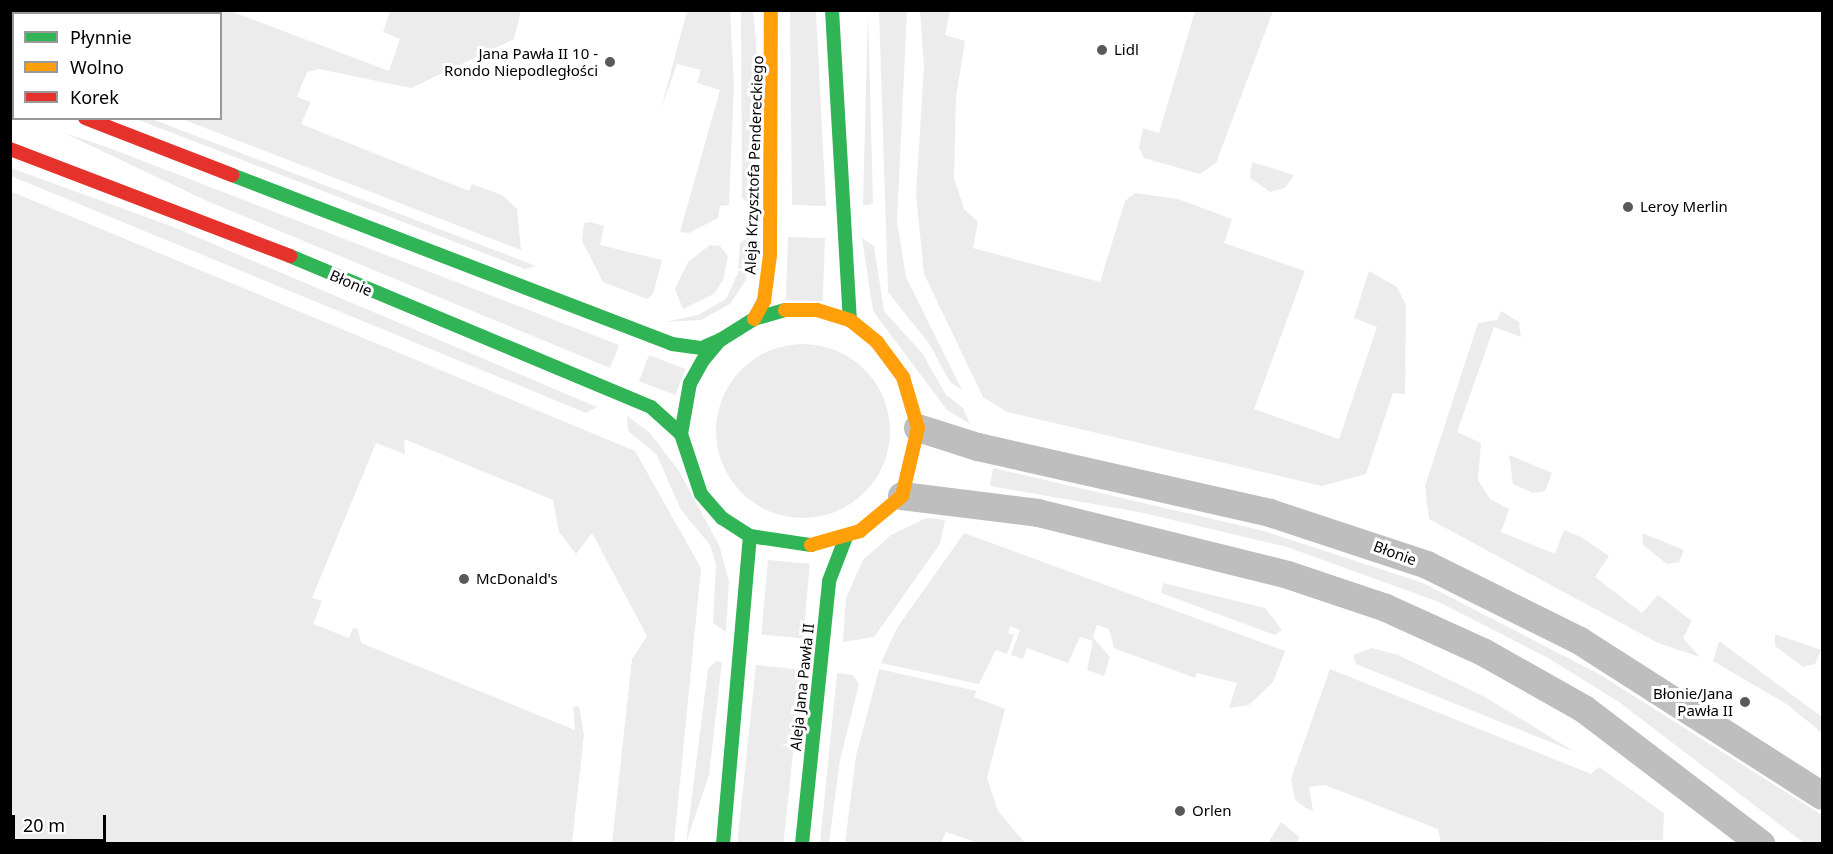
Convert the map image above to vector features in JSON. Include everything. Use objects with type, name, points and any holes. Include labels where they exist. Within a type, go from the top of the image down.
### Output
[{"type":"main road","name":"Aleja Krzysztofa Pendereckiego","points":[[754,319],[764,301],[771,255],[775,43],[771,10]]},
{"type":"main road","points":[[832,10],[850,320]]},
{"type":"main road","points":[[90,120],[672,344],[702,348],[754,319],[785,310],[817,310],[850,320],[877,342],[903,377],[918,428],[902,496],[846,537],[805,547],[750,536],[722,518],[701,494],[687,465],[681,434],[690,383],[720,340]]},
{"type":"main road","name":"Błonie","points":[[10,149],[190,216],[651,407],[681,434]]},
{"type":"main road","points":[[723,843],[750,536]]},
{"type":"main road","name":"Aleja Jana Pawła II","points":[[802,843],[830,581],[846,537]]},
{"type":"street","name":"Błonie","points":[[918,428],[968,445],[1270,513],[1427,565],[1580,641],[1822,796]]},
{"type":"street","points":[[902,496],[1038,513],[1288,575],[1386,608],[1483,652],[1584,709],[1761,843]]},
{"type":"shaded area","points":[[10,11],[230,11],[389,71],[400,39],[383,32],[390,11],[521,11],[514,39],[411,88],[319,69],[307,72],[297,97],[311,102],[301,124],[469,191],[472,184],[502,195],[517,209],[521,250],[185,120],[222,120],[222,12],[12,12],[12,39]]},
{"type":"shaded area","points":[[687,11],[730,11],[734,84],[729,205],[720,206],[718,218],[689,233],[680,232],[720,90],[697,83],[701,70],[677,64],[661,109]]},
{"type":"shaded area","points":[[741,11],[753,11],[756,40],[759,113],[752,205],[742,198]]},
{"type":"shaded area","points":[[790,11],[816,11],[826,206],[792,205]]},
{"type":"shaded area","points":[[868,11],[873,203],[863,205]]},
{"type":"shaded area","points":[[879,11],[907,11],[897,221],[906,277],[962,390],[950,382],[930,345],[888,292]]},
{"type":"shaded area","points":[[920,11],[950,11],[945,35],[965,41],[956,98],[954,178],[964,209],[978,222],[973,248],[1100,282],[1125,201],[1135,193],[1178,199],[1232,219],[1224,243],[1305,271],[1254,409],[1339,439],[1377,327],[1354,318],[1369,271],[1397,287],[1406,305],[1405,394],[1393,393],[1366,474],[1322,486],[1007,412],[983,397],[924,274],[916,194],[924,67]]},
{"type":"shaded area","points":[[1195,11],[1273,11],[1216,163],[1200,174],[1144,158],[1139,148],[1143,128],[1159,133]]},
{"type":"shaded area","points":[[139,120],[155,120],[536,266],[525,269]]},
{"type":"shaded area","points":[[62,132],[112,149],[619,345],[610,368],[207,201]]},
{"type":"shaded area","points":[[1252,162],[1294,175],[1285,188],[1270,192],[1250,178]]},
{"type":"shaded area","points":[[11,168],[171,226],[597,407],[586,413],[11,176]]},
{"type":"shaded area","points":[[10,191],[635,451],[701,568],[674,843],[612,843],[632,659],[647,636],[592,533],[576,554],[559,532],[553,500],[404,439],[405,454],[376,443],[312,598],[322,601],[313,624],[349,638],[353,628],[358,629],[361,643],[575,730],[573,707],[579,706],[584,735],[572,843],[11,843]]},
{"type":"shaded area","points":[[590,222],[604,226],[600,245],[662,260],[653,294],[647,299],[603,282],[582,241],[584,223]]},
{"type":"shaded area","points":[[751,236],[746,280],[730,304],[701,320],[665,322],[698,315],[726,299],[738,273],[740,243]]},
{"type":"shaded area","points":[[788,237],[825,238],[823,301],[786,300]]},
{"type":"shaded area","points":[[862,238],[874,246],[884,311],[922,353],[946,395],[963,408],[970,424],[947,410],[873,311]]},
{"type":"shaded area","points":[[710,245],[720,246],[728,256],[723,280],[714,294],[683,309],[675,289],[688,262]]},
{"type":"shaded area","points":[[1501,311],[1519,322],[1521,337],[1494,327],[1457,432],[1481,443],[1478,480],[1490,499],[1509,509],[1501,532],[1555,554],[1564,530],[1581,537],[1609,556],[1595,577],[1642,613],[1658,595],[1692,621],[1683,638],[1700,657],[1658,643],[1429,519],[1425,486],[1478,323],[1497,320]]},
{"type":"shaded area","points":[[803,344],[836,351],[851,359],[864,370],[875,383],[883,398],[890,431],[883,464],[875,479],[864,492],[851,503],[836,511],[803,518],[770,511],[755,503],[742,492],[731,479],[723,464],[716,431],[723,398],[731,383],[742,370],[755,359],[770,351]]},
{"type":"shaded area","points":[[649,355],[685,369],[675,395],[639,381]]},
{"type":"shaded area","points":[[627,416],[649,432],[679,471],[719,545],[729,581],[726,632],[713,623],[716,565],[710,545],[681,510],[657,455],[628,431]]},
{"type":"shaded area","points":[[1509,455],[1552,473],[1545,491],[1533,493],[1513,484]]},
{"type":"shaded area","points":[[993,468],[1264,531],[1423,583],[1599,674],[1822,815],[1822,843],[1804,843],[1619,702],[1548,658],[1439,602],[1287,547],[1139,512],[990,486]]},
{"type":"shaded area","points":[[926,518],[945,520],[940,544],[874,637],[843,642],[846,598],[863,560],[891,535]]},
{"type":"shaded area","points":[[964,533],[1285,651],[1273,682],[1249,705],[1229,708],[1237,683],[1197,673],[1195,678],[1114,648],[1109,629],[1097,625],[1093,637],[1110,657],[1104,676],[1087,670],[1093,641],[1080,637],[1068,663],[1027,648],[1023,659],[1011,655],[1020,630],[1010,626],[1008,633],[1014,635],[1007,654],[996,650],[979,684],[881,663],[897,628]]},
{"type":"shaded area","points":[[1642,533],[1684,550],[1679,562],[1667,564],[1643,545]]},
{"type":"shaded area","points":[[768,560],[810,564],[803,638],[761,635]]},
{"type":"shaded area","points":[[1163,583],[1265,608],[1282,630],[1275,635],[1161,593]]},
{"type":"shaded area","points":[[1775,634],[1821,650],[1815,664],[1803,667],[1775,646]]},
{"type":"shaded area","points":[[1719,641],[1822,717],[1822,733],[1788,705],[1713,661]]},
{"type":"shaded area","points":[[1372,648],[1398,655],[1485,697],[1575,752],[1356,664],[1353,655]]},
{"type":"shaded area","points":[[716,661],[722,662],[709,775],[686,843],[708,669]]},
{"type":"shaded area","points":[[756,665],[802,670],[783,844],[737,844]]},
{"type":"shaded area","points":[[879,669],[977,691],[974,697],[1005,709],[987,778],[998,811],[1025,843],[978,843],[946,832],[941,843],[845,843],[856,756]]},
{"type":"shaded area","points":[[1330,669],[1591,774],[1599,767],[1664,813],[1663,840],[1441,843],[1438,829],[1325,785],[1309,787],[1313,811],[1306,808],[1295,800],[1291,779]]},
{"type":"shaded area","points":[[837,673],[853,675],[859,684],[840,760],[829,843],[820,843]]},
{"type":"shaded area","points":[[1281,822],[1299,837],[1297,843],[1268,843]]},
{"type":"traffic: fast","points":[[832,10],[850,320]]},
{"type":"traffic: fast","points":[[232,175],[672,344],[702,348],[720,340]]},
{"type":"traffic: fast","points":[[290,256],[651,407],[681,434]]},
{"type":"traffic: fast","points":[[785,310],[754,319],[720,340],[703,360],[690,383],[681,434],[701,494],[722,518],[750,536],[811,545]]},
{"type":"traffic: fast","points":[[723,844],[750,536]]},
{"type":"traffic: fast","points":[[802,844],[829,581],[846,537]]},
{"type":"traffic: slow","points":[[754,319],[764,301],[770,255],[771,10]]},
{"type":"traffic: slow","points":[[785,310],[817,310],[850,320],[877,342],[903,377],[918,428],[902,496],[860,531],[811,545]]},
{"type":"traffic: jam","points":[[90,120],[232,175]]},
{"type":"traffic: jam","points":[[10,149],[290,256]]},
{"type":"place","name":"Lidl","points":[[1102,50]]},
{"type":"place","name":"Jana Pawła II 10 - Rondo Niepodległości","points":[[610,62]]},
{"type":"place","name":"Leroy Merlin","points":[[1628,207]]},
{"type":"place","name":"McDonald's","points":[[464,579]]},
{"type":"place","name":"Błonie/Jana Pawła II","points":[[1745,702]]},
{"type":"place","name":"Orlen","points":[[1180,811]]}]
